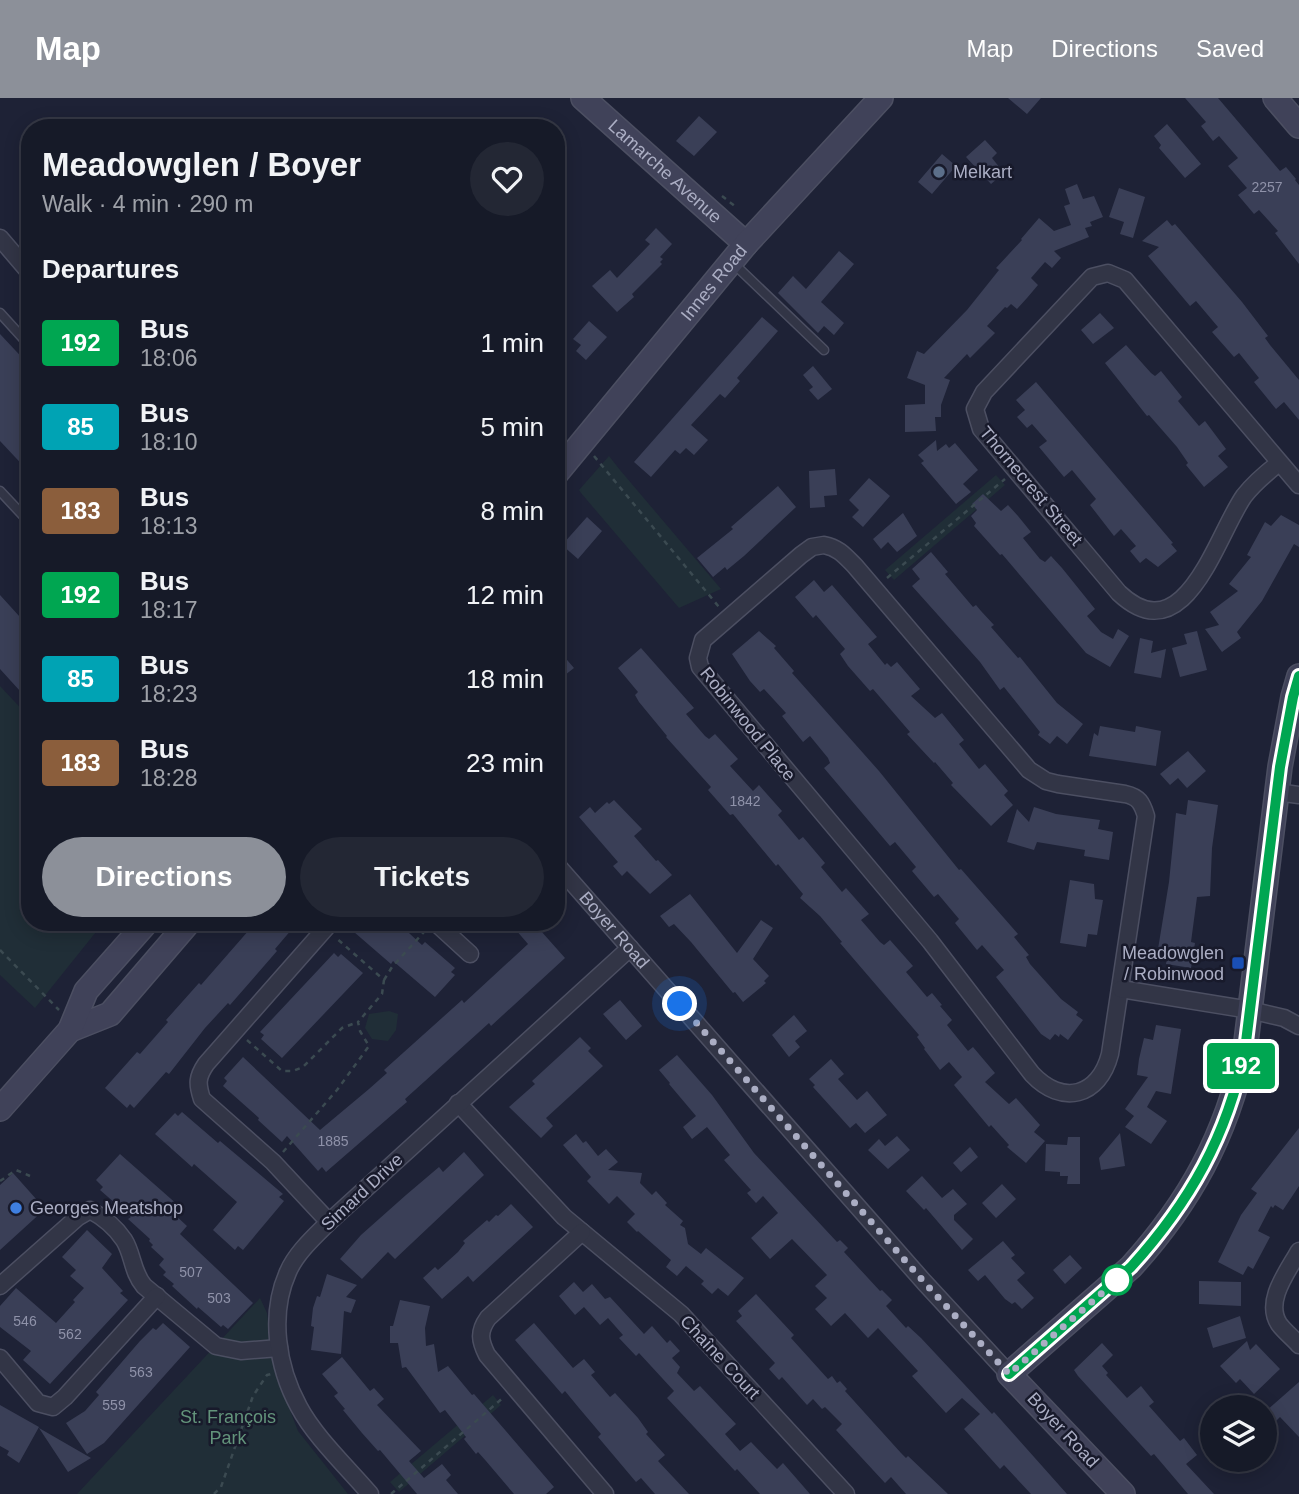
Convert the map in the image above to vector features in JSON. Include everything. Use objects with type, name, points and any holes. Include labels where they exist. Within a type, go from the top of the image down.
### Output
[{"type":"street","name":"Lamarche Avenue","points":[[583,98],[739,253]]},
{"type":"street","name":"Innes Road","points":[[565,464],[739,253],[881,98]]},
{"type":"street","points":[[1275,98],[1299,127]]},
{"type":"street","points":[[0,238],[21,262]]},
{"type":"street","name":"Thornecrest Street","points":[[1279,463],[1259,478],[1244,496],[1198,579],[1181,599],[1168,609],[1139,609],[1119,593],[981,429],[975,409],[979,400],[1071,298],[1092,277],[1108,273],[1125,280],[1299,485]]},
{"type":"street","name":"Robinwood Place","points":[[824,545],[842,552],[874,590],[1029,770],[1046,781],[1134,796],[1142,803],[1146,816],[1110,1054],[1101,1077],[1092,1086],[1081,1091],[1067,1093],[1050,1090],[1040,1083],[930,941],[705,675],[698,658],[703,640],[812,547],[824,545]]},
{"type":"street","points":[[1009,1374],[1131,1267],[1166,1226],[1196,1182],[1217,1140],[1234,1093],[1245,1050],[1288,793],[1293,697],[1299,676]]},
{"type":"street","name":"Boyer Road","points":[[565,874],[924,1282],[1123,1494]]},
{"type":"street","points":[[0,1109],[72,1027],[86,991],[139,931]]},
{"type":"street","points":[[72,1027],[110,1014],[181,931]]},
{"type":"street","points":[[323,931],[206,1064],[199,1074],[197,1085],[202,1098],[273,1162],[329,1222]]},
{"type":"street","points":[[436,931],[470,954]]},
{"type":"street","name":"Simard Drive","points":[[370,1494],[298,1406],[284,1373],[279,1349],[279,1307],[288,1271],[306,1245],[329,1222],[630,948]]},
{"type":"street","points":[[1121,989],[1250,1010],[1284,1018],[1299,1026]]},
{"type":"street","name":"Chaîne Court","points":[[458,1104],[564,1217],[681,1314],[846,1494]]},
{"type":"street","points":[[0,1286],[78,1217],[90,1210],[101,1216],[124,1240],[136,1277],[216,1346],[241,1351],[279,1349]]},
{"type":"street","points":[[582,1232],[488,1318],[480,1332],[481,1343],[487,1355],[605,1494]]},
{"type":"street","points":[[1299,1251],[1275,1298],[1274,1310],[1280,1326],[1299,1345]]},
{"type":"street","points":[[0,1358],[38,1403],[54,1407],[157,1296]]},
{"type":"lane","points":[[739,253],[824,350]]},
{"type":"lane","points":[[0,313],[21,336]]},
{"type":"lane","points":[[0,491],[21,513]]},
{"type":"path","points":[[583,444],[728,618]]},
{"type":"path","points":[[874,590],[1016,470]]},
{"type":"path","points":[[334,931],[384,980]]},
{"type":"path","points":[[235,1030],[282,1071],[303,1067],[342,1028],[358,1022],[382,994],[384,980],[392,967],[426,931]]},
{"type":"path","points":[[0,950],[72,1027]]},
{"type":"path","points":[[273,1162],[337,1090],[369,1046],[359,1031],[358,1022]]},
{"type":"path","points":[[0,1181],[16,1170],[30,1176]]},
{"type":"path","points":[[214,1494],[221,1488],[253,1396],[267,1374],[284,1373]]},
{"type":"path","points":[[391,1494],[516,1390]]},
{"type":"green space","points":[[609,456],[721,589],[679,608],[581,493],[579,490]]},
{"type":"green space","points":[[996,475],[1005,485],[894,580],[885,570]]},
{"type":"green space","points":[[0,686],[21,708],[21,931],[97,931],[35,1008],[0,975]]},
{"type":"green space","points":[[389,1011],[398,1014],[396,1030],[388,1041],[372,1039],[365,1028],[369,1014]]},
{"type":"green space","name":"St. François Park","points":[[260,1298],[267,1313],[275,1371],[298,1431],[348,1494],[77,1494]]},
{"type":"green space","points":[[493,1395],[501,1405],[399,1492],[390,1482]]},
{"type":"building","points":[[1008,98],[1041,98],[1027,114]]},
{"type":"building","points":[[1185,98],[1218,98],[1280,171],[1286,167],[1296,179],[1299,185],[1299,264],[1275,233],[1278,231],[1259,210],[1254,214],[1238,195],[1247,188],[1228,166],[1238,158],[1219,136],[1213,141],[1201,126],[1206,122]]},
{"type":"building","points":[[699,116],[717,132],[694,156],[676,141]]},
{"type":"building","points":[[1167,124],[1201,164],[1185,178],[1159,148],[1161,145],[1154,136]]},
{"type":"building","points":[[985,140],[997,153],[992,158],[1004,173],[991,184],[966,157]]},
{"type":"building","name":"Melkart","points":[[942,154],[956,166],[932,194],[918,182]]},
{"type":"building","points":[[1077,184],[1083,199],[1094,196],[1103,217],[1090,222],[1092,226],[1085,228],[1089,237],[1054,251],[1061,258],[1052,268],[1045,262],[1031,278],[1038,285],[1027,298],[1017,309],[1011,304],[1005,307],[987,326],[995,333],[970,358],[967,354],[944,378],[950,380],[941,405],[941,417],[935,417],[936,431],[905,432],[905,405],[925,404],[925,385],[907,378],[917,351],[924,354],[967,310],[999,270],[996,268],[1039,218],[1054,231],[1071,225],[1064,206],[1070,204],[1065,189]]},
{"type":"building","points":[[1119,188],[1145,197],[1133,238],[1120,234],[1124,222],[1109,217]]},
{"type":"building","points":[[1167,220],[1172,226],[1175,224],[1242,302],[1268,336],[1265,338],[1270,345],[1299,380],[1299,420],[1284,402],[1276,409],[1254,382],[1259,378],[1239,353],[1234,357],[1212,332],[1218,327],[1196,301],[1190,306],[1148,256],[1159,247],[1142,241]]},
{"type":"building","points":[[656,228],[672,244],[660,257],[663,259],[660,262],[662,264],[632,294],[634,297],[617,312],[592,286],[610,270],[617,278],[650,244],[645,240]]},
{"type":"building","points":[[839,251],[854,264],[821,302],[844,323],[834,335],[824,326],[818,333],[778,293],[793,276],[806,289]]},
{"type":"building","points":[[1100,313],[1114,328],[1093,344],[1081,330]]},
{"type":"building","points":[[762,317],[778,331],[737,378],[740,381],[725,398],[720,394],[691,425],[708,440],[694,455],[686,448],[680,454],[675,450],[651,477],[634,462]]},
{"type":"building","points":[[589,321],[607,337],[586,360],[576,351],[581,345],[573,339]]},
{"type":"building","points":[[0,334],[21,356],[21,463],[0,441]]},
{"type":"building","points":[[1126,345],[1155,376],[1161,371],[1182,397],[1178,401],[1199,426],[1205,421],[1226,449],[1218,456],[1228,467],[1204,487],[1186,465],[1188,463],[1177,447],[1149,415],[1147,416],[1105,363]]},
{"type":"building","points":[[813,366],[832,389],[818,400],[809,390],[813,387],[803,375]]},
{"type":"building","points":[[1036,382],[1173,543],[1171,544],[1177,551],[1158,567],[1146,558],[1140,563],[1130,551],[1136,546],[1121,529],[1114,536],[1090,505],[1096,499],[1072,470],[1064,477],[1039,447],[1047,441],[1032,424],[1027,428],[1017,417],[1025,410],[1016,400]]},
{"type":"building","points":[[936,440],[937,451],[946,444],[949,448],[955,443],[978,470],[963,484],[971,492],[956,504],[921,463],[924,461],[918,455]]},
{"type":"building","points":[[835,469],[837,495],[824,496],[825,507],[810,508],[809,471]]},
{"type":"building","points":[[869,478],[890,496],[863,527],[852,517],[859,510],[849,500]]},
{"type":"building","points":[[778,486],[796,507],[744,556],[713,577],[697,558],[733,529],[731,527]]},
{"type":"building","points":[[983,494],[1001,511],[1008,505],[1018,516],[1031,532],[1023,538],[1040,559],[1045,562],[1051,556],[1062,568],[1095,609],[1087,616],[1101,632],[1113,639],[1118,629],[1129,636],[1110,667],[1086,653],[1002,554],[1000,555],[974,526],[976,523],[971,516],[977,510],[972,504]]},
{"type":"building","points":[[903,513],[917,536],[897,552],[888,542],[881,549],[873,539]]},
{"type":"building","points":[[1281,515],[1299,525],[1299,547],[1294,544],[1262,601],[1237,632],[1241,638],[1222,652],[1205,629],[1219,625],[1210,612],[1238,591],[1229,584],[1251,557],[1247,555],[1265,522],[1271,526]]},
{"type":"building","points":[[587,517],[602,531],[578,559],[565,548],[565,542]]},
{"type":"building","points":[[931,552],[948,572],[945,574],[973,607],[976,605],[994,625],[991,627],[1018,658],[1020,657],[1057,703],[1083,724],[1067,744],[1057,736],[1050,744],[1038,735],[1040,732],[1004,687],[1000,690],[980,662],[912,586],[920,579],[912,569]]},
{"type":"building","points":[[814,580],[824,592],[832,585],[877,637],[868,644],[885,665],[887,663],[891,667],[897,662],[920,689],[911,696],[935,718],[942,713],[964,740],[959,744],[979,769],[985,764],[1008,791],[1004,795],[1013,805],[991,826],[907,734],[910,732],[873,689],[870,691],[848,666],[840,654],[845,649],[816,615],[813,618],[795,597]]},
{"type":"building","points":[[0,595],[21,618],[21,692],[0,669]]},
{"type":"building","points":[[759,631],[776,646],[774,648],[794,671],[792,673],[879,771],[959,870],[961,869],[1018,934],[1014,937],[1029,955],[1026,957],[1030,964],[1061,999],[1078,1012],[1076,1015],[1083,1020],[1068,1040],[1060,1034],[1059,1037],[1055,1034],[1050,1040],[1041,1034],[996,977],[1004,970],[982,945],[977,950],[955,923],[959,919],[938,894],[934,897],[912,871],[916,867],[895,842],[890,846],[824,768],[830,763],[828,758],[810,736],[803,742],[782,716],[786,713],[764,689],[760,692],[750,681],[732,654]]},
{"type":"building","points":[[1197,631],[1207,670],[1180,677],[1172,648],[1187,644],[1184,634]]},
{"type":"building","points":[[1140,638],[1153,641],[1151,653],[1166,649],[1161,678],[1134,673]]},
{"type":"building","points":[[641,648],[694,708],[686,714],[705,736],[709,739],[715,734],[738,759],[730,766],[753,791],[759,785],[782,811],[778,815],[799,840],[803,837],[825,863],[821,867],[842,892],[846,888],[869,914],[861,920],[884,945],[890,940],[913,966],[906,972],[927,997],[932,993],[942,1005],[940,1006],[952,1020],[947,1025],[968,1051],[973,1047],[995,1073],[985,1082],[1009,1104],[1016,1098],[1040,1125],[1034,1132],[1045,1141],[1026,1163],[1007,1147],[1009,1145],[991,1125],[989,1127],[954,1085],[962,1077],[949,1062],[940,1070],[924,1049],[917,1037],[919,1035],[820,916],[800,898],[803,894],[778,864],[776,866],[733,814],[730,815],[708,790],[711,787],[639,702],[635,695],[638,692],[618,668]]},
{"type":"building","points":[[565,658],[574,668],[565,675]]},
{"type":"building","points":[[1100,726],[1135,732],[1136,726],[1161,731],[1156,766],[1089,756],[1094,733],[1098,736]]},
{"type":"building","points":[[1188,751],[1206,771],[1187,788],[1178,778],[1170,785],[1160,774]]},
{"type":"building","points":[[614,800],[642,829],[634,836],[672,875],[650,894],[627,871],[622,876],[613,866],[618,862],[579,817],[590,807],[595,813],[607,802],[609,804]]},
{"type":"building","points":[[1188,800],[1218,805],[1212,848],[1210,896],[1197,897],[1191,942],[1195,943],[1191,968],[1166,964],[1168,951],[1158,949],[1169,882],[1176,813],[1186,815]]},
{"type":"building","points":[[1034,807],[1056,814],[1100,820],[1098,829],[1113,832],[1109,860],[1084,856],[1085,850],[1037,842],[1034,850],[1007,842],[1017,809],[1029,822]]},
{"type":"building","points":[[1070,880],[1094,884],[1095,899],[1103,900],[1097,935],[1088,934],[1086,947],[1060,943]]},
{"type":"building","points":[[690,894],[737,953],[761,920],[773,928],[753,959],[769,976],[764,981],[766,983],[743,1002],[674,924],[669,927],[660,916]]},
{"type":"building","points":[[248,931],[290,931],[275,949],[277,951],[230,1005],[228,1003],[205,1028],[169,1074],[166,1072],[134,1108],[130,1104],[127,1108],[105,1088],[137,1052],[140,1054],[199,983],[201,985]]},
{"type":"building","points":[[407,931],[422,945],[425,942],[455,968],[451,972],[455,975],[435,997],[354,932]]},
{"type":"building","points":[[517,931],[541,931],[565,958],[491,1026],[489,1023],[405,1099],[407,1102],[326,1172],[322,1167],[318,1171],[287,1136],[282,1142],[223,1086],[227,1081],[224,1078],[243,1057],[320,1130],[387,1073],[384,1070],[462,1000],[464,1003],[528,944]]},
{"type":"building","points":[[334,953],[338,957],[341,954],[363,973],[282,1058],[261,1039],[264,1035],[260,1032]]},
{"type":"building","points":[[620,1000],[642,1026],[626,1040],[603,1014]]},
{"type":"building","points":[[794,1015],[807,1031],[795,1041],[800,1047],[789,1057],[772,1035]]},
{"type":"building","points":[[1156,1025],[1181,1029],[1171,1094],[1156,1091],[1147,1107],[1167,1121],[1151,1144],[1125,1127],[1134,1116],[1125,1109],[1148,1077],[1137,1075],[1139,1059],[1144,1038],[1153,1040]]},
{"type":"building","points":[[580,1037],[591,1048],[588,1051],[603,1066],[546,1118],[553,1126],[541,1138],[509,1107],[535,1084],[532,1081]]},
{"type":"building","points":[[677,1055],[712,1095],[754,1153],[837,1242],[840,1240],[848,1248],[844,1252],[880,1291],[892,1300],[886,1306],[906,1328],[908,1326],[921,1338],[992,1414],[994,1412],[1067,1494],[1031,1494],[1004,1465],[1000,1469],[964,1429],[980,1414],[962,1398],[946,1413],[912,1376],[918,1371],[878,1328],[868,1338],[845,1313],[831,1326],[815,1309],[827,1298],[815,1286],[827,1275],[792,1239],[770,1259],[751,1238],[778,1213],[763,1196],[756,1203],[747,1193],[751,1190],[724,1160],[730,1155],[707,1127],[692,1139],[683,1127],[696,1116],[659,1070]]},
{"type":"building","points":[[831,1059],[844,1074],[838,1079],[857,1100],[867,1091],[887,1115],[865,1133],[856,1123],[850,1128],[809,1079]]},
{"type":"building","points":[[182,1112],[283,1194],[279,1197],[284,1201],[243,1250],[238,1246],[235,1250],[213,1230],[237,1202],[155,1134],[175,1113],[178,1116]]},
{"type":"building","points":[[1299,1128],[1299,1186],[1283,1210],[1275,1205],[1273,1208],[1271,1206],[1258,1231],[1270,1237],[1253,1269],[1248,1266],[1243,1275],[1218,1262],[1241,1215],[1257,1193],[1251,1189]]},
{"type":"building","points":[[1120,1133],[1125,1166],[1101,1170],[1099,1158]]},
{"type":"building","points":[[576,1134],[583,1143],[586,1141],[598,1156],[606,1149],[618,1162],[608,1170],[642,1173],[640,1183],[652,1195],[656,1191],[667,1203],[665,1205],[683,1221],[680,1225],[685,1228],[688,1244],[701,1254],[706,1248],[744,1278],[728,1296],[718,1288],[712,1294],[701,1284],[704,1281],[686,1266],[677,1276],[666,1267],[671,1260],[627,1222],[635,1214],[617,1196],[609,1204],[587,1181],[591,1177],[563,1145]]},
{"type":"building","points":[[897,1136],[910,1150],[888,1169],[868,1150],[879,1139],[885,1146]]},
{"type":"building","points":[[1068,1137],[1080,1137],[1080,1184],[1067,1184],[1068,1176],[1060,1176],[1060,1172],[1045,1171],[1046,1144],[1067,1145]]},
{"type":"building","points":[[970,1147],[978,1157],[961,1172],[953,1163]]},
{"type":"building","points":[[464,1152],[484,1175],[395,1259],[388,1252],[362,1279],[340,1259],[361,1235],[406,1195],[439,1167],[443,1172]]},
{"type":"building","points":[[120,1154],[179,1206],[173,1213],[187,1226],[180,1234],[253,1303],[228,1329],[223,1325],[221,1327],[198,1307],[197,1309],[172,1286],[174,1284],[163,1275],[166,1272],[159,1265],[164,1259],[151,1247],[153,1245],[150,1239],[128,1219],[131,1217],[100,1190],[103,1187],[96,1180]]},
{"type":"building","points":[[13,1173],[45,1209],[0,1250],[0,1185]]},
{"type":"building","points":[[922,1176],[942,1198],[953,1189],[967,1204],[954,1215],[954,1220],[973,1239],[962,1250],[926,1208],[924,1210],[906,1191]]},
{"type":"building","points":[[1002,1184],[1016,1199],[996,1218],[982,1203]]},
{"type":"building","points":[[511,1204],[533,1227],[473,1282],[468,1276],[442,1299],[423,1278],[435,1267],[438,1270],[458,1252],[465,1243],[463,1241]]},
{"type":"building","points":[[87,1230],[112,1254],[102,1268],[128,1300],[50,1384],[23,1360],[31,1351],[0,1327],[0,1306],[16,1288],[56,1323],[84,1288],[70,1276],[76,1270],[62,1257]]},
{"type":"building","points":[[1003,1241],[1015,1255],[1011,1258],[1025,1273],[1017,1280],[1034,1298],[1022,1309],[1015,1302],[1012,1304],[1005,1299],[985,1275],[978,1281],[968,1270]]},
{"type":"building","points":[[1070,1255],[1082,1268],[1065,1284],[1053,1270]]},
{"type":"building","points":[[327,1274],[357,1285],[346,1297],[356,1300],[351,1313],[344,1311],[341,1354],[311,1350],[313,1308],[317,1296],[320,1297]]},
{"type":"building","points":[[1199,1281],[1241,1282],[1241,1306],[1199,1304]]},
{"type":"building","points":[[574,1282],[583,1292],[592,1284],[605,1299],[610,1297],[644,1334],[652,1326],[667,1343],[670,1340],[680,1351],[672,1358],[680,1367],[677,1373],[694,1391],[700,1386],[736,1424],[725,1434],[740,1451],[751,1442],[777,1469],[783,1463],[810,1494],[760,1494],[667,1398],[674,1391],[639,1353],[636,1356],[619,1338],[623,1335],[608,1318],[600,1325],[584,1307],[575,1315],[559,1296]]},
{"type":"building","points":[[756,1294],[794,1335],[791,1338],[828,1379],[832,1376],[837,1383],[840,1381],[847,1389],[845,1391],[901,1453],[906,1458],[908,1456],[948,1494],[906,1494],[891,1477],[885,1483],[836,1430],[842,1424],[825,1407],[822,1409],[813,1399],[807,1405],[782,1377],[779,1380],[769,1369],[775,1363],[736,1321],[742,1316],[738,1311]]},
{"type":"building","points":[[400,1300],[430,1306],[425,1328],[426,1346],[434,1344],[438,1372],[448,1366],[472,1395],[474,1394],[554,1487],[546,1494],[514,1494],[478,1452],[476,1454],[445,1410],[440,1413],[406,1367],[402,1368],[398,1343],[390,1343],[390,1326],[393,1326]]},
{"type":"building","points":[[1240,1316],[1246,1338],[1213,1348],[1207,1328]]},
{"type":"building","points":[[163,1323],[190,1347],[104,1443],[87,1454],[66,1423],[85,1411],[99,1395],[96,1392],[140,1341],[153,1328],[156,1330]]},
{"type":"building","points":[[534,1323],[573,1368],[584,1359],[595,1372],[591,1375],[610,1397],[615,1393],[638,1418],[648,1432],[646,1434],[665,1455],[658,1461],[689,1494],[655,1494],[641,1478],[636,1482],[598,1437],[601,1434],[565,1391],[562,1394],[515,1340]]},
{"type":"building","points":[[1247,1341],[1250,1350],[1256,1344],[1280,1369],[1254,1394],[1240,1379],[1236,1383],[1220,1366]]},
{"type":"building","points":[[1102,1343],[1113,1355],[1102,1366],[1108,1373],[1106,1375],[1127,1398],[1141,1386],[1154,1402],[1149,1406],[1180,1441],[1184,1438],[1197,1455],[1186,1464],[1214,1494],[1188,1494],[1154,1454],[1151,1456],[1078,1376],[1074,1370]]},
{"type":"building","points":[[342,1357],[370,1391],[374,1388],[384,1399],[377,1405],[421,1451],[409,1461],[424,1478],[442,1464],[451,1475],[446,1480],[458,1494],[417,1494],[362,1433],[343,1410],[345,1409],[334,1396],[338,1393],[322,1374]]},
{"type":"building","points":[[1299,1382],[1299,1437],[1280,1417],[1277,1420],[1277,1401]]},
{"type":"building","points":[[0,1405],[39,1427],[19,1463],[7,1455],[9,1451],[0,1446]]},
{"type":"building","points":[[39,1428],[91,1458],[68,1472]]},
{"type":"bus line","name":"192","points":[[1009,1374],[1131,1267],[1149,1247],[1196,1182],[1217,1140],[1234,1093],[1245,1050],[1280,767],[1299,676]]},
{"type":"place","name":"Melkart","points":[[939,172]]},
{"type":"place","name":"Meadowglen / Robinwood","points":[[1238,963]]},
{"type":"place","name":"Georges Meatshop","points":[[16,1208]]},
{"type":"route","points":[[680,1004],[924,1282],[1009,1374],[1117,1280]]}]
